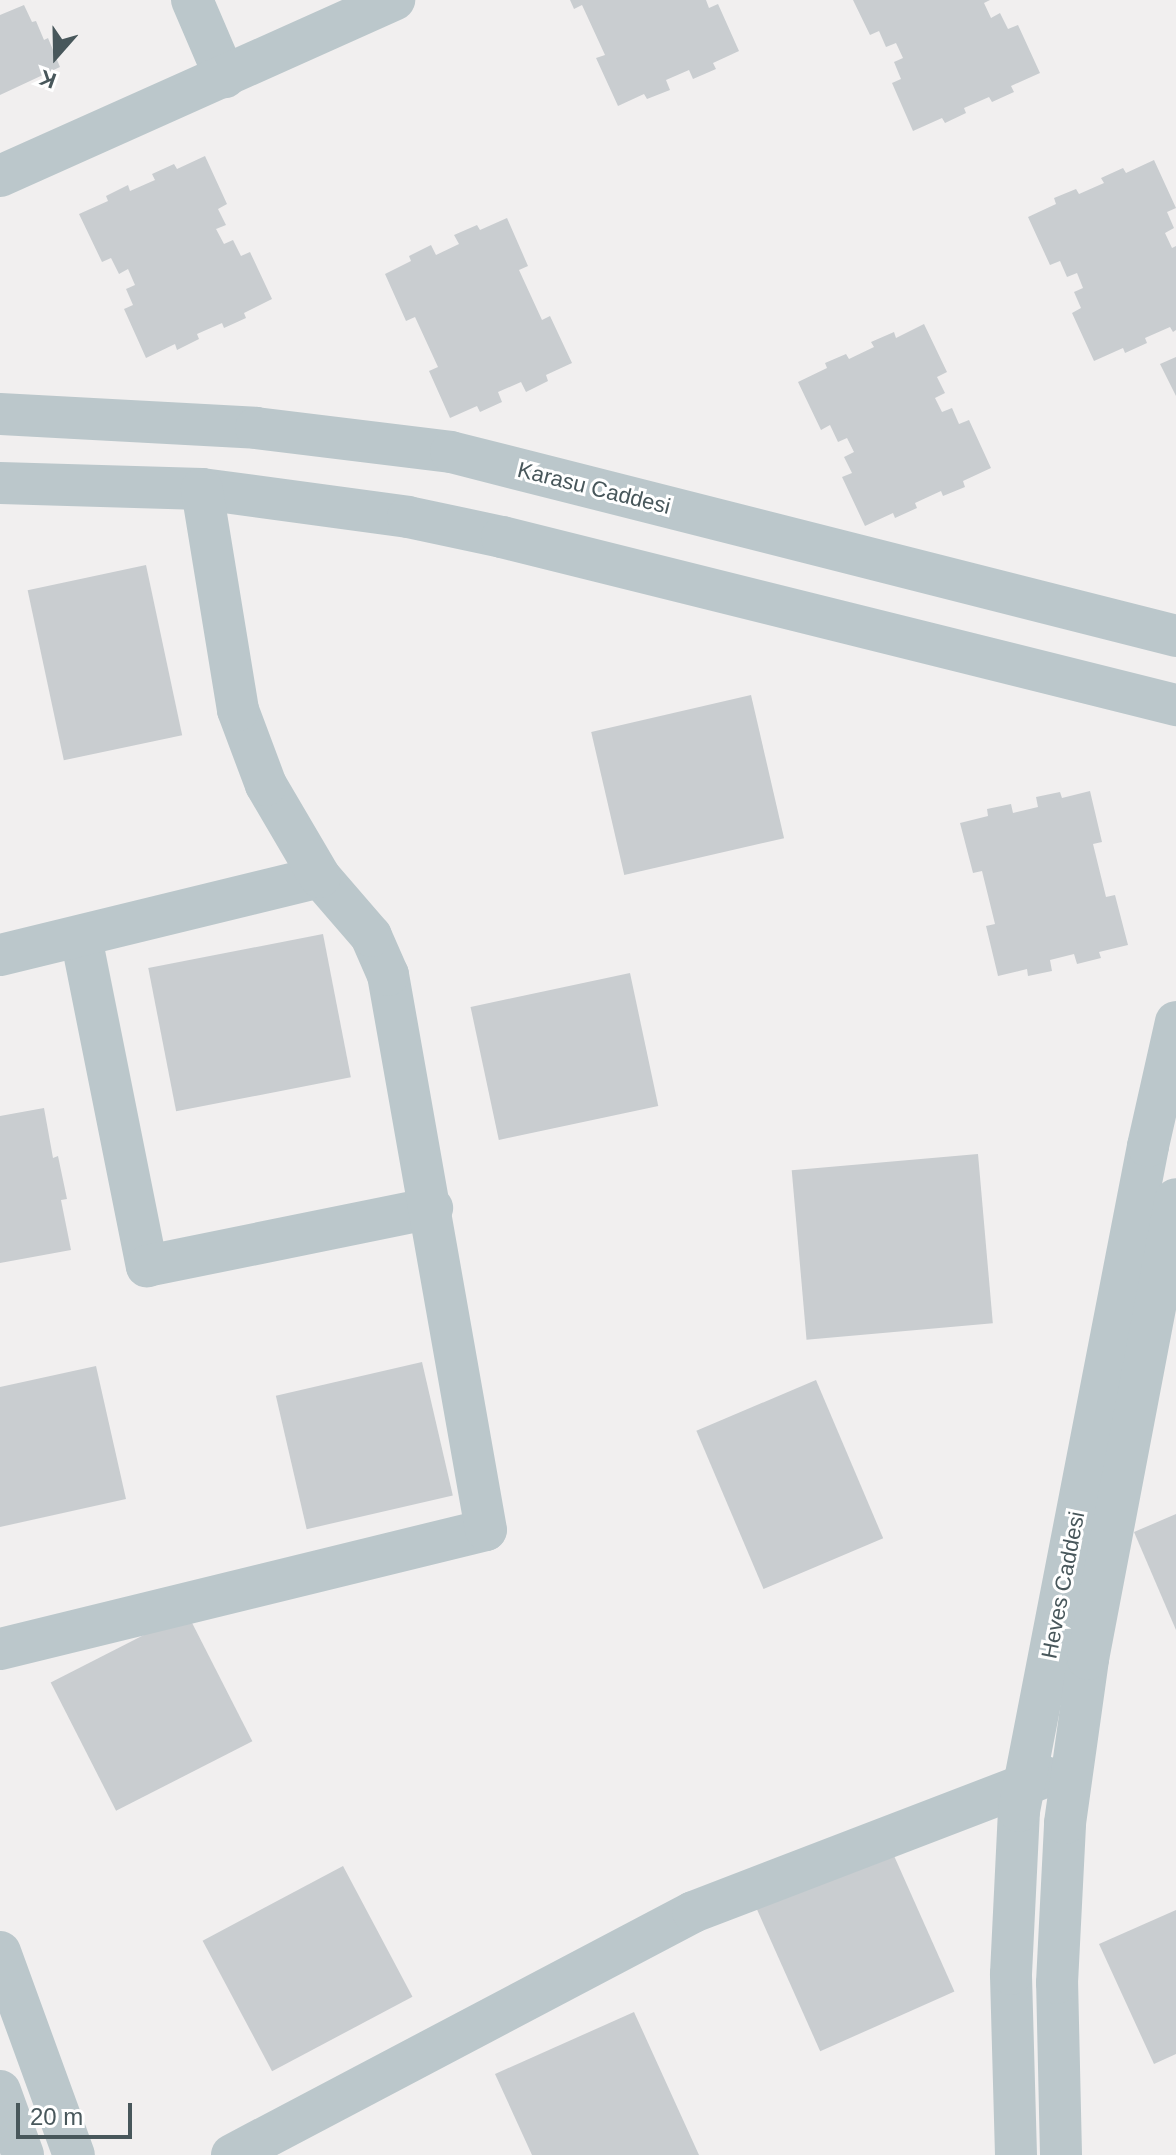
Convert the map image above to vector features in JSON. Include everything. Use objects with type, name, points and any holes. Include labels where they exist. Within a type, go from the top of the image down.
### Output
[{"type":"street","points":[[192,0],[225,77]]},
{"type":"street","points":[[0,176],[394,0]]},
{"type":"street","name":"Karasu Caddesi","points":[[0,414],[256,428],[451,452],[1176,636]]},
{"type":"street","points":[[0,483],[202,489],[312,501],[502,537],[1176,705]]},
{"type":"street","points":[[0,1649],[486,1530],[432,1208],[388,975],[371,936],[320,877],[266,785],[238,710],[202,489]]},
{"type":"street","points":[[0,955],[320,877]]},
{"type":"street","points":[[81,937],[147,1266],[432,1208]]},
{"type":"street","name":"Heves Caddesi","points":[[1016,2155],[1011,1974],[1019,1811],[1148,1146],[1176,1022]]},
{"type":"street","name":"Heves Caddesi","points":[[1061,2155],[1057,1983],[1065,1823],[1072,1766],[1140,1379],[1176,1199]]},
{"type":"street","points":[[232,2155],[693,1912],[1072,1766]]},
{"type":"street","points":[[0,1952],[74,2155]]},
{"type":"street","points":[[0,2091],[23,2155]]},
{"type":"building","points":[[570,0],[706,0],[709,8],[718,4],[739,51],[713,63],[716,69],[693,79],[689,70],[666,80],[670,90],[647,99],[644,94],[618,106],[596,58],[605,55],[582,5],[574,9]]},
{"type":"building","points":[[853,0],[990,0],[984,3],[991,18],[1000,13],[1008,29],[1018,25],[1040,73],[1011,86],[1014,92],[992,102],[989,97],[964,108],[966,113],[945,123],[942,118],[913,131],[892,83],[901,79],[894,62],[903,58],[896,43],[886,47],[879,31],[870,35]]},
{"type":"building","points":[[24,5],[32,22],[36,21],[44,40],[48,38],[60,67],[0,95],[0,15]]},
{"type":"building","points":[[205,156],[227,204],[218,209],[226,225],[216,229],[224,244],[233,240],[241,256],[250,252],[272,299],[244,313],[246,318],[224,328],[222,323],[197,334],[199,339],[177,350],[175,344],[146,358],[124,309],[133,305],[126,289],[135,285],[128,269],[119,274],[111,258],[102,262],[79,214],[108,201],[106,196],[128,185],[130,191],[155,180],[152,174],[174,164],[177,169]]},
{"type":"building","points":[[1154,160],[1176,208],[1167,212],[1174,228],[1165,233],[1172,248],[1176,246],[1176,330],[1173,332],[1170,327],[1145,338],[1147,343],[1125,353],[1123,348],[1094,361],[1072,313],[1081,308],[1074,292],[1083,288],[1077,273],[1067,277],[1060,261],[1050,265],[1028,217],[1056,204],[1054,198],[1076,189],[1079,194],[1104,183],[1101,178],[1123,168],[1126,173]]},
{"type":"building","points":[[507,218],[528,266],[519,270],[542,320],[550,316],[572,363],[546,375],[548,381],[526,392],[521,382],[498,392],[502,402],[480,412],[477,406],[450,418],[429,371],[438,367],[415,317],[406,321],[385,274],[411,261],[409,256],[431,245],[436,255],[459,244],[454,235],[477,225],[480,230]]},
{"type":"building","points":[[924,324],[947,372],[937,377],[945,393],[935,398],[942,412],[952,408],[959,424],[969,420],[991,468],[963,481],[965,487],[943,496],[941,491],[915,503],[917,508],[895,518],[893,513],[865,526],[842,477],[852,473],[844,457],[854,452],[847,438],[838,442],[830,425],[821,430],[798,382],[827,368],[825,363],[846,354],[849,359],[874,347],[871,342],[894,332],[896,338]]},
{"type":"building","points":[[1176,357],[1176,396],[1160,364]]},
{"type":"building","points":[[146,565],[182,735],[64,760],[28,590]]},
{"type":"building","points":[[751,695],[784,838],[624,875],[591,732]]},
{"type":"building","points":[[1090,791],[1102,842],[1093,844],[1106,897],[1115,895],[1128,945],[1099,952],[1101,958],[1077,964],[1074,954],[1050,960],[1052,971],[1028,976],[1027,969],[998,976],[986,926],[995,924],[982,871],[973,873],[960,823],[988,816],[987,809],[1011,804],[1013,813],[1038,807],[1036,797],[1060,792],[1062,798]]},
{"type":"building","points":[[323,934],[351,1077],[176,1111],[148,968]]},
{"type":"building","points":[[630,973],[658,1106],[499,1140],[471,1007]]},
{"type":"building","points":[[44,1108],[53,1158],[58,1156],[67,1199],[61,1200],[71,1250],[0,1263],[0,1116]]},
{"type":"building","points":[[978,1154],[993,1323],[807,1340],[792,1170]]},
{"type":"building","points":[[422,1362],[453,1495],[307,1529],[276,1396]]},
{"type":"building","points":[[96,1366],[126,1499],[0,1527],[0,1387]]},
{"type":"building","points":[[816,1380],[883,1538],[764,1589],[696,1431]]},
{"type":"building","points":[[1176,1514],[1176,1630],[1134,1532]]},
{"type":"building","points":[[187,1613],[252,1741],[116,1811],[51,1682]]},
{"type":"building","points":[[891,1849],[954,1992],[820,2051],[757,1909]]},
{"type":"building","points":[[343,1866],[412,1997],[272,2071],[203,1941]]},
{"type":"building","points":[[1176,1910],[1176,2054],[1154,2064],[1099,1944]]},
{"type":"building","points":[[634,2012],[699,2155],[532,2155],[495,2074]]}]
